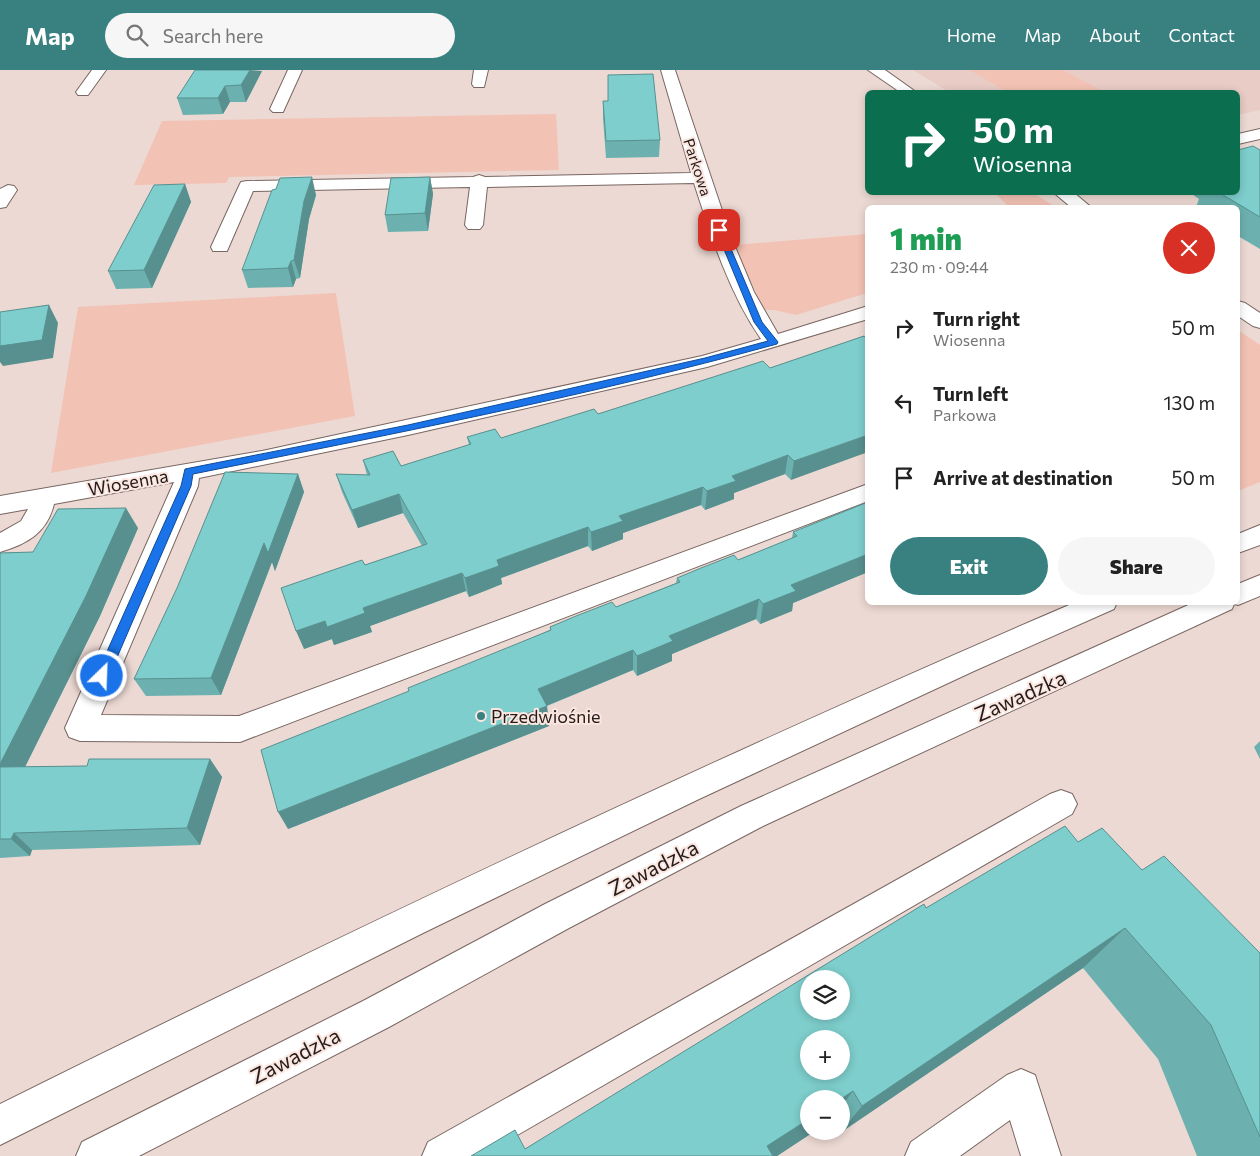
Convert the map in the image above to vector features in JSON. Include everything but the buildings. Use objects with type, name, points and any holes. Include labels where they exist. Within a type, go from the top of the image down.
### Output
[{"type":"street","points":[[83,92],[99,70]]},
{"type":"street","points":[[278,109],[295,70]]},
{"type":"street","name":"Parkowa","points":[[668,70],[700,178],[758,322],[774,342]]},
{"type":"street","points":[[876,70],[907,90]]},
{"type":"street","points":[[1240,139],[1260,134]]},
{"type":"street","points":[[220,247],[247,186],[479,180],[700,178]]},
{"type":"street","points":[[474,225],[479,180]]},
{"type":"street","points":[[1065,195],[1080,205]]},
{"type":"street","points":[[1240,308],[1260,322]]},
{"type":"street","name":"Wiosenna","points":[[0,505],[188,472],[408,428],[697,363],[774,342],[865,313]]},
{"type":"street","points":[[188,472],[186,486],[80,728],[240,729],[865,493]]},
{"type":"street","points":[[0,543],[17,538],[33,526],[40,512],[43,497]]},
{"type":"street","points":[[1240,543],[1260,534]]},
{"type":"street","points":[[1240,594],[1260,585]]},
{"type":"street","points":[[0,1125],[689,787],[990,651],[1097,605]]},
{"type":"street","name":"Zawadzka","points":[[96,1156],[376,1014],[557,916],[752,816],[1215,605]]},
{"type":"street","points":[[442,1156],[1061,804]]},
{"type":"street","points":[[925,1156],[1021,1089],[1041,1156]]},
{"type":"shaded area","points":[[913,70],[1260,70],[1260,110],[1240,115],[1240,90],[946,90]]},
{"type":"shaded area","points":[[970,70],[1063,70],[1100,90],[1004,90]]},
{"type":"shaded area","points":[[556,114],[559,170],[229,177],[226,183],[134,185],[162,121]]},
{"type":"shaded area","points":[[997,195],[1036,195],[1053,205],[1007,205]]},
{"type":"shaded area","points":[[865,234],[865,294],[796,315],[774,310],[764,310],[734,245]]},
{"type":"shaded area","points":[[336,293],[355,416],[51,473],[78,307]]},
{"type":"shaded area","points":[[1240,331],[1260,345],[1260,482],[1240,490]]},
{"type":"place","name":"Przedwiośnie","points":[[481,716]]},
{"type":"route","points":[[102,676],[186,486],[188,472],[262,459],[408,428],[706,360],[774,342],[758,322],[719,230]]}]
